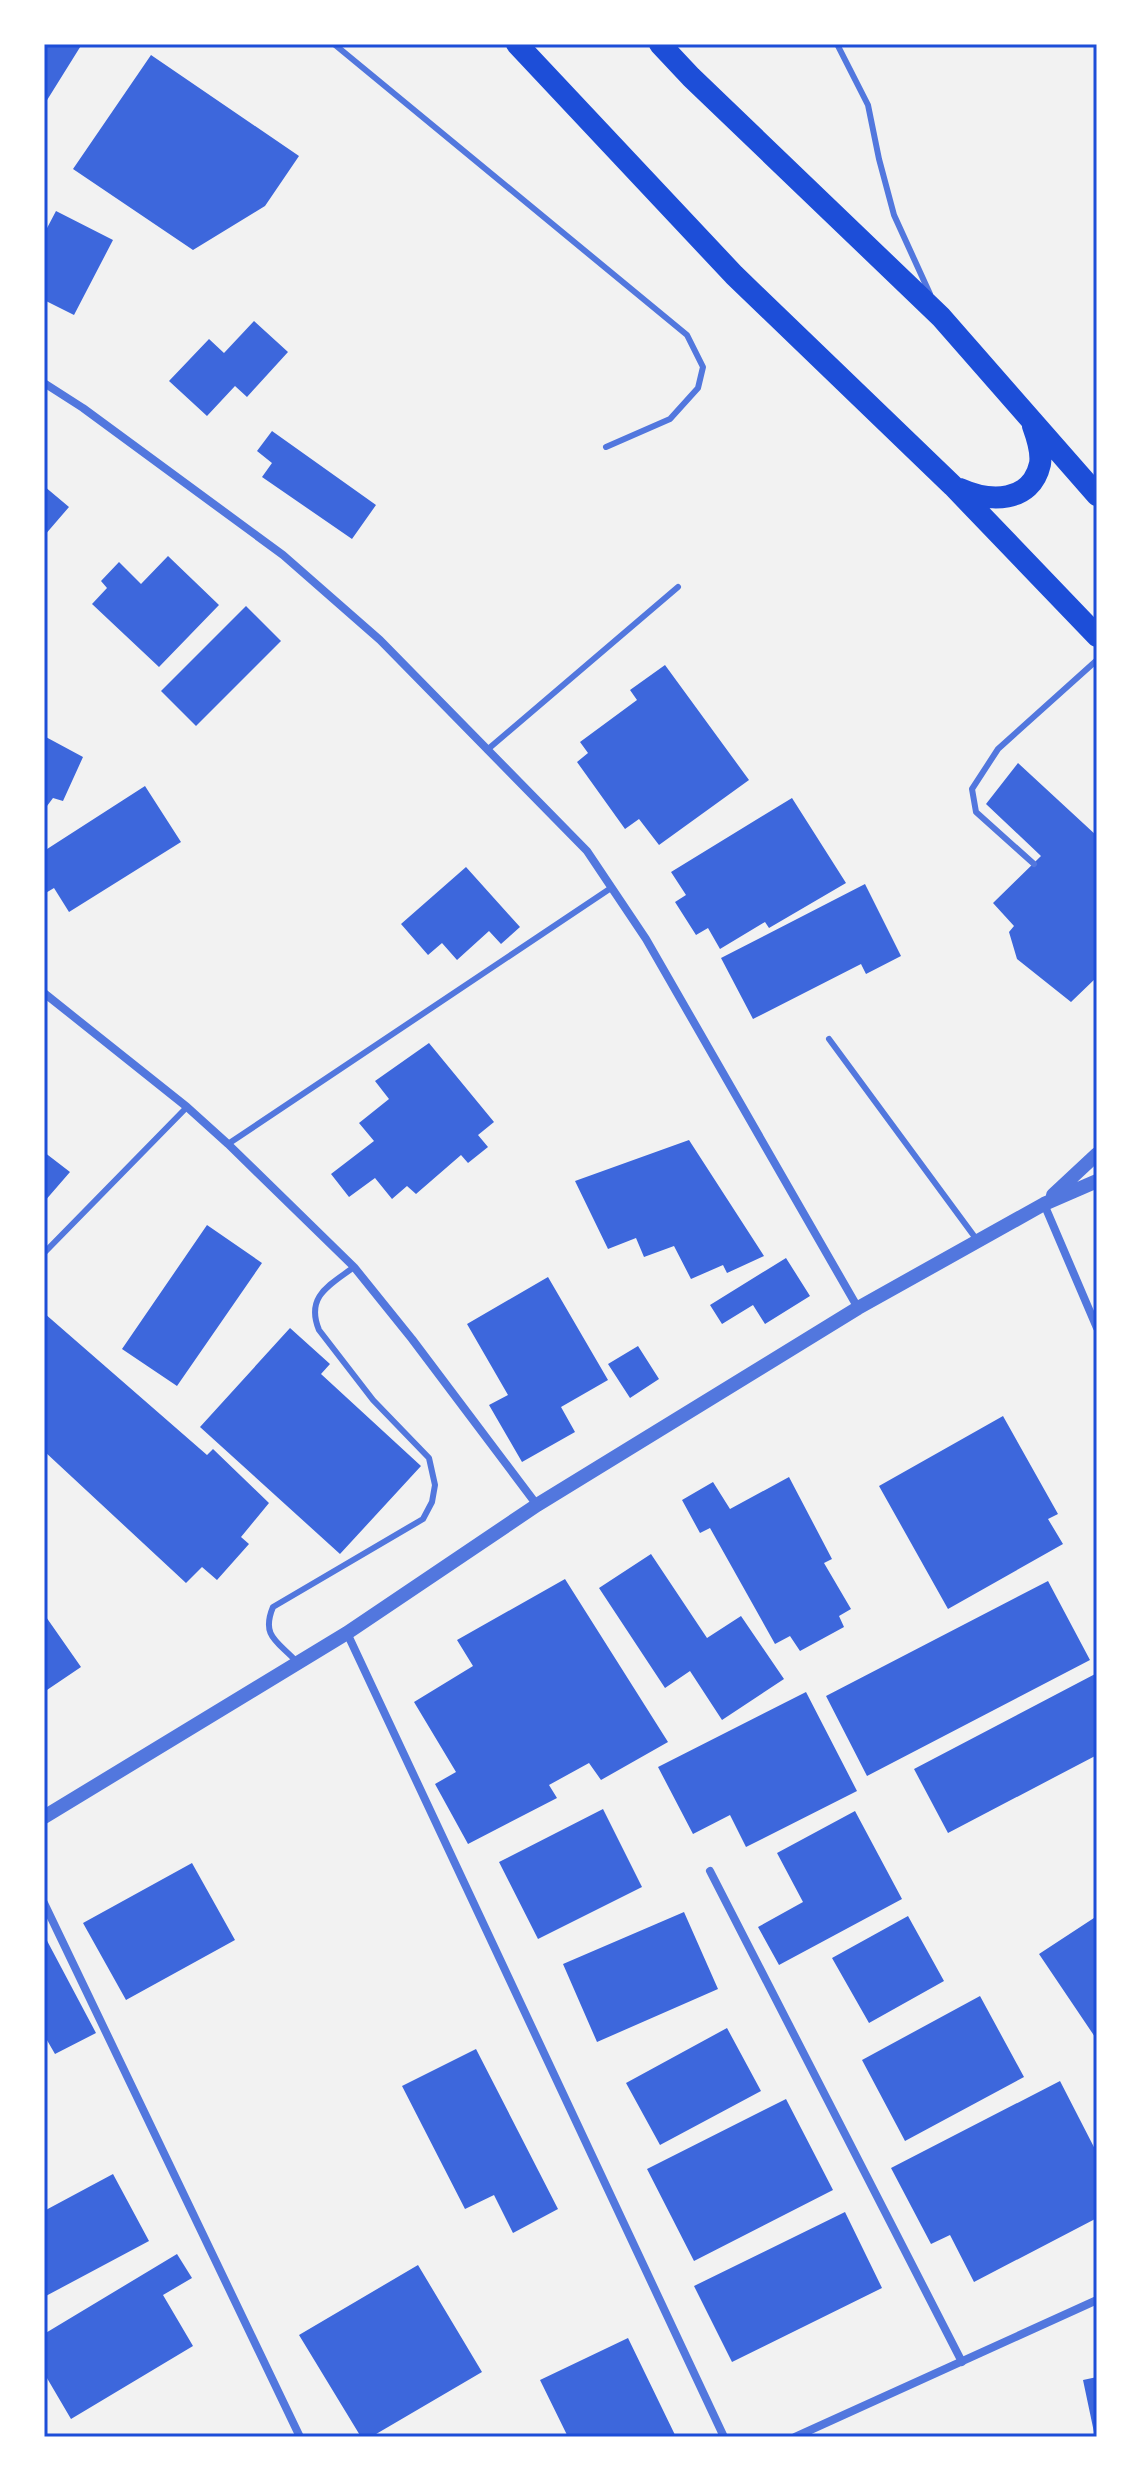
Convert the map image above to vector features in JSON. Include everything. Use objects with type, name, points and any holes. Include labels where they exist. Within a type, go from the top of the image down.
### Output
[{"type":"highway","points":[[517,44],[734,275],[953,486],[1097,636]]},
{"type":"highway","points":[[660,44],[941,317],[1097,495]]},
{"type":"highway","points":[[953,486],[977,497],[1000,498],[1021,493],[1040,464],[1032,421]]},
{"type":"street","points":[[44,383],[83,408],[283,555],[380,640],[587,851],[646,939],[858,1308]]},
{"type":"street","points":[[44,993],[187,1107],[354,1267],[537,1505]]},
{"type":"street","points":[[1044,1204],[1097,1154]]},
{"type":"street","points":[[44,1817],[298,1664],[537,1505],[858,1308],[1044,1204],[1097,1181]]},
{"type":"street","points":[[1044,1204],[1097,1328]]},
{"type":"street","points":[[347,1633],[724,2437]]},
{"type":"street","points":[[710,1871],[962,2362]]},
{"type":"street","points":[[44,1903],[300,2437]]},
{"type":"street","points":[[795,2437],[1097,2300]]},
{"type":"lane","points":[[334,44],[687,335],[703,367],[698,388],[670,419],[606,447]]},
{"type":"lane","points":[[837,44],[868,105],[894,215],[941,317]]},
{"type":"lane","points":[[487,750],[678,587]]},
{"type":"lane","points":[[1034,864],[976,812],[972,789],[998,749],[1097,660]]},
{"type":"lane","points":[[228,1144],[611,888]]},
{"type":"lane","points":[[829,1039],[977,1240]]},
{"type":"lane","points":[[44,1253],[187,1107]]},
{"type":"lane","points":[[298,1664],[268,1632],[267,1621],[273,1607],[423,1519],[432,1502],[435,1485],[429,1458],[373,1400],[319,1330],[315,1320],[314,1308],[318,1296],[354,1267]]},
{"type":"building","points":[[44,44],[82,44],[44,105]]},
{"type":"building","points":[[151,55],[299,156],[265,206],[193,250],[73,169]]},
{"type":"building","points":[[56,211],[113,240],[74,315],[44,300],[44,229]]},
{"type":"building","points":[[254,321],[288,352],[247,397],[235,386],[207,416],[169,381],[209,339],[224,353]]},
{"type":"building","points":[[272,431],[376,505],[352,539],[262,477],[272,463],[257,451]]},
{"type":"building","points":[[44,486],[69,507],[44,536]]},
{"type":"building","points":[[168,556],[219,605],[159,667],[92,604],[107,588],[101,581],[119,562],[141,584]]},
{"type":"building","points":[[246,606],[281,641],[196,726],[161,691]]},
{"type":"building","points":[[665,665],[749,780],[659,845],[639,819],[625,829],[577,762],[588,753],[580,742],[637,700],[630,690]]},
{"type":"building","points":[[44,736],[83,757],[63,801],[53,798],[44,810]]},
{"type":"building","points":[[1018,763],[1097,836],[1097,977],[1071,1002],[1017,959],[1009,932],[1014,926],[993,903],[1041,856],[986,804]]},
{"type":"building","points":[[145,786],[181,842],[69,912],[54,888],[44,894],[44,851]]},
{"type":"building","points":[[792,798],[846,883],[769,928],[765,922],[720,949],[708,928],[696,935],[675,902],[686,895],[671,872]]},
{"type":"building","points":[[466,867],[520,927],[501,944],[489,931],[457,960],[442,943],[428,955],[401,924]]},
{"type":"building","points":[[865,884],[901,956],[866,974],[861,964],[753,1019],[721,958]]},
{"type":"building","points":[[429,1043],[494,1122],[478,1135],[488,1147],[468,1163],[461,1155],[416,1194],[407,1186],[392,1199],[375,1178],[349,1197],[331,1174],[374,1141],[359,1123],[389,1099],[375,1081]]},
{"type":"building","points":[[689,1140],[764,1256],[727,1273],[723,1265],[691,1279],[674,1246],[644,1257],[636,1238],[608,1249],[575,1181]]},
{"type":"building","points":[[44,1152],[70,1172],[44,1202]]},
{"type":"building","points":[[207,1225],[262,1263],[177,1386],[122,1349]]},
{"type":"building","points":[[786,1258],[810,1296],[765,1324],[753,1305],[722,1324],[710,1305]]},
{"type":"building","points":[[548,1277],[608,1380],[561,1407],[575,1432],[522,1462],[489,1405],[508,1395],[467,1324]]},
{"type":"building","points":[[44,1313],[207,1455],[213,1449],[269,1503],[241,1537],[249,1544],[217,1580],[202,1567],[186,1583],[44,1451]]},
{"type":"building","points":[[290,1328],[330,1364],[321,1374],[421,1466],[340,1554],[200,1427]]},
{"type":"building","points":[[638,1346],[659,1379],[630,1398],[608,1364]]},
{"type":"building","points":[[1003,1416],[1058,1514],[1048,1519],[1063,1544],[948,1609],[879,1486]]},
{"type":"building","points":[[789,1477],[832,1559],[824,1563],[851,1609],[839,1616],[844,1627],[800,1651],[790,1636],[775,1644],[710,1528],[700,1533],[682,1500],[713,1482],[730,1509]]},
{"type":"building","points":[[651,1554],[707,1638],[741,1616],[784,1679],[722,1720],[690,1671],[665,1688],[599,1588]]},
{"type":"building","points":[[565,1579],[668,1742],[601,1780],[589,1763],[549,1785],[557,1798],[468,1844],[435,1784],[456,1772],[414,1702],[473,1666],[457,1640]]},
{"type":"building","points":[[1048,1581],[1090,1660],[867,1776],[826,1696]]},
{"type":"building","points":[[44,1614],[81,1667],[44,1692]]},
{"type":"building","points":[[1097,1673],[1097,1755],[948,1833],[914,1769]]},
{"type":"building","points":[[806,1692],[857,1791],[746,1847],[730,1815],[693,1834],[658,1767]]},
{"type":"building","points":[[603,1809],[642,1887],[538,1939],[499,1862]]},
{"type":"building","points":[[855,1811],[902,1899],[779,1965],[758,1927],[803,1902],[777,1853]]},
{"type":"building","points":[[192,1863],[235,1940],[126,2000],[83,1923]]},
{"type":"building","points":[[684,1912],[718,1989],[597,2042],[563,1964]]},
{"type":"building","points":[[908,1916],[944,1981],[869,2023],[832,1958]]},
{"type":"building","points":[[1097,1916],[1097,2040],[1039,1954]]},
{"type":"building","points":[[44,1935],[96,2033],[55,2054],[44,2035]]},
{"type":"building","points":[[980,1996],[1024,2077],[905,2141],[862,2060]]},
{"type":"building","points":[[727,2028],[761,2091],[660,2145],[626,2083]]},
{"type":"building","points":[[476,2049],[558,2209],[513,2233],[494,2195],[465,2209],[402,2086]]},
{"type":"building","points":[[1060,2081],[1097,2153],[1097,2218],[974,2282],[950,2235],[931,2244],[891,2168]]},
{"type":"building","points":[[786,2099],[833,2190],[694,2261],[647,2169]]},
{"type":"building","points":[[113,2174],[149,2241],[44,2297],[44,2211]]},
{"type":"building","points":[[845,2212],[882,2288],[732,2362],[694,2286]]},
{"type":"building","points":[[177,2254],[192,2278],[163,2295],[193,2346],[71,2419],[44,2373],[44,2334]]},
{"type":"building","points":[[418,2265],[482,2372],[371,2437],[361,2437],[299,2335]]},
{"type":"building","points":[[628,2338],[676,2437],[568,2437],[540,2380]]},
{"type":"building","points":[[1097,2377],[1097,2437],[1095,2437],[1083,2380]]}]
